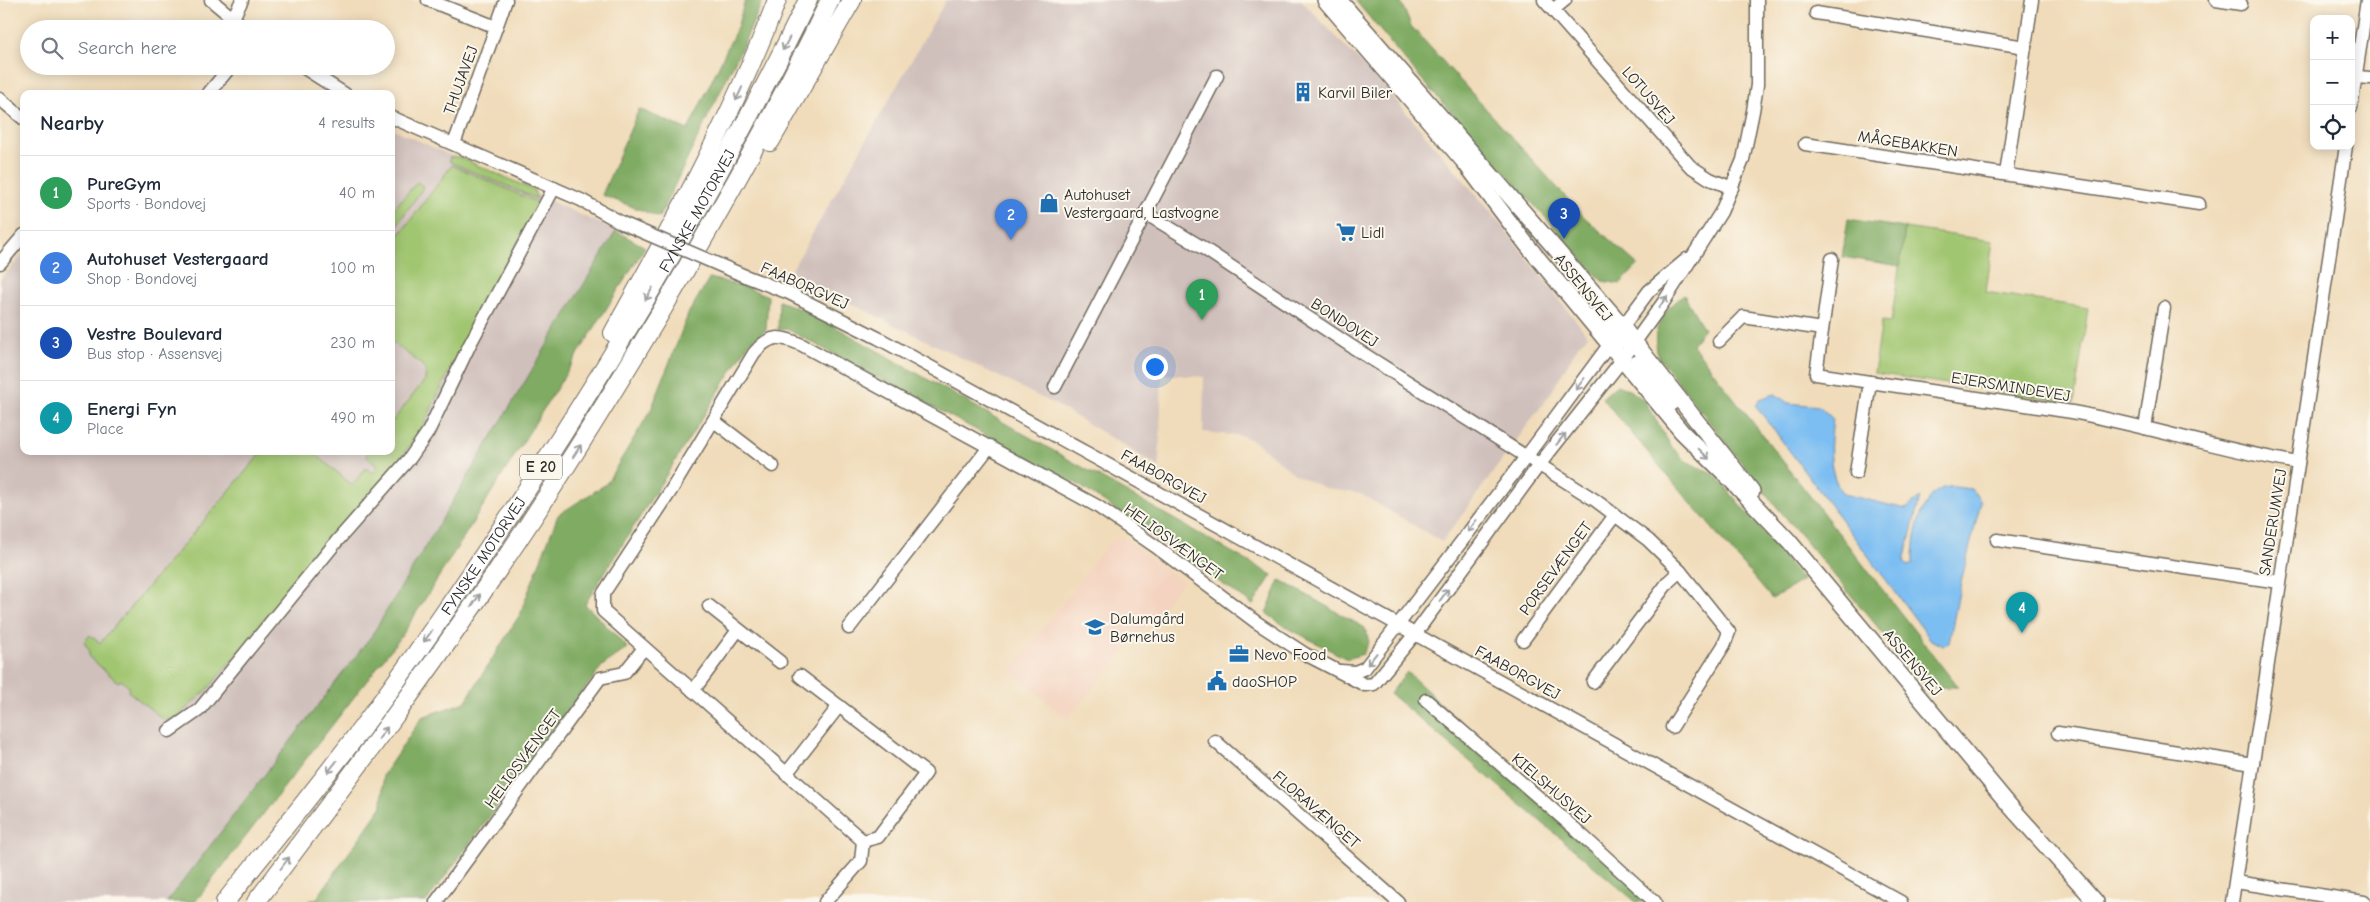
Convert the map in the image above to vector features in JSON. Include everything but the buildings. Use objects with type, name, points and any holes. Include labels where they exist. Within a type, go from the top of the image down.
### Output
[{"type":"highway","points":[[556,445],[598,359],[712,151],[754,61],[777,0]]},
{"type":"highway","name":"FYNSKE MOTORVEJ","points":[[225,902],[362,728],[460,592],[556,445],[636,317],[691,221],[808,0]]},
{"type":"highway","name":"FYNSKE MOTORVEJ","points":[[256,902],[371,749],[517,542],[587,436],[708,231],[763,132],[830,0]]},
{"type":"highway","points":[[708,231],[762,157],[852,0]]},
{"type":"main road","name":"ASSENSVEJ","points":[[1325,0],[1465,163],[1527,245],[1616,336]]},
{"type":"main road","name":"ASSENSVEJ","points":[[1339,0],[1684,418],[1736,468],[1789,541]]},
{"type":"main road","points":[[1616,336],[1618,344],[1628,351]]},
{"type":"main road","name":"ASSENSVEJ","points":[[1628,351],[1682,432],[1789,541],[2010,806],[2096,902]]},
{"type":"main road","name":"ASSENSVEJ","points":[[2010,806],[2024,831],[2082,902]]},
{"type":"street","points":[[211,0],[235,20]]},
{"type":"street","points":[[233,18],[242,0]]},
{"type":"street","points":[[428,0],[496,27]]},
{"type":"street","name":"THUJAVEJ","points":[[454,144],[506,0]]},
{"type":"street","name":"LOTUSVEJ","points":[[1565,0],[1548,5],[1690,166],[1710,180],[1732,188]]},
{"type":"street","name":"HELIOSVÆNGET","points":[[863,841],[604,611],[603,594],[672,489],[754,353],[770,339],[780,337],[802,345],[1097,506],[1134,530],[1256,622],[1335,670],[1365,685],[1374,684],[1415,634],[1539,465],[1628,351],[1697,251],[1721,212],[1743,160],[1753,111],[1757,84],[1757,0]]},
{"type":"street","points":[[2006,174],[2032,0]]},
{"type":"street","points":[[2216,0],[2241,4]]},
{"type":"street","points":[[2351,105],[2367,0]]},
{"type":"street","points":[[1816,13],[2025,46]]},
{"type":"street","points":[[211,90],[224,75]]},
{"type":"street","points":[[315,75],[339,90]]},
{"type":"street","points":[[1056,387],[1217,76]]},
{"type":"street","points":[[2356,77],[2370,78]]},
{"type":"street","points":[[0,99],[20,116]]},
{"type":"street","name":"FAABORGVEJ","points":[[395,119],[581,200],[622,223],[745,276],[790,293],[887,342],[1901,902]]},
{"type":"street","name":"MÅGEBAKKEN","points":[[1805,144],[2199,204]]},
{"type":"street","name":"SANDERUMVEJ","points":[[2232,902],[2345,150]]},
{"type":"street","points":[[169,731],[199,710],[337,541],[410,458],[428,432],[470,344],[554,188]]},
{"type":"street","name":"BONDOVEJ","points":[[1146,213],[1539,465]]},
{"type":"street","points":[[0,263],[20,240]]},
{"type":"street","points":[[1335,670],[1355,672],[1365,668],[1526,457],[1649,291],[1697,251]]},
{"type":"street","name":"EJERSMINDEVEJ","points":[[1832,259],[1816,374],[2072,412],[2219,447],[2298,463]]},
{"type":"street","points":[[2145,428],[2164,308]]},
{"type":"street","points":[[1718,340],[1743,316],[1822,329]]},
{"type":"street","points":[[1856,473],[1870,382]]},
{"type":"street","points":[[714,421],[773,466]]},
{"type":"street","points":[[849,628],[990,446]]},
{"type":"street","name":"PORSEVÆNGET","points":[[1539,465],[1615,514],[1648,540],[1680,571],[1729,632],[1724,645],[1672,727]]},
{"type":"street","name":"PORSEVÆNGET","points":[[1523,640],[1615,514]]},
{"type":"street","points":[[1997,540],[2280,582]]},
{"type":"street","points":[[1593,682],[1669,581],[1680,571]]},
{"type":"street","points":[[708,606],[780,662]]},
{"type":"street","points":[[693,691],[738,630]]},
{"type":"street","name":"HELIOSVÆNGET","points":[[436,902],[600,678],[624,673],[644,648]]},
{"type":"street","points":[[800,676],[926,773],[878,837],[863,841],[861,861],[825,902]]},
{"type":"street","name":"KIELSHUSVEJ","points":[[1426,700],[1574,828],[1655,902]]},
{"type":"street","points":[[786,774],[839,706]]},
{"type":"street","points":[[2058,733],[2253,764]]},
{"type":"street","name":"FLORAVÆNGET","points":[[1215,741],[1398,902]]},
{"type":"street","points":[[2236,882],[2364,902]]},
{"type":"shaded area","points":[[946,0],[1301,0],[1387,90],[1495,217],[1588,336],[1579,344],[1551,393],[1442,542],[1361,494],[1325,488],[1296,475],[1257,443],[1243,436],[1203,432],[1204,377],[1162,374],[1159,467],[1060,407],[790,273]]},
{"type":"shaded area","points":[[395,130],[616,231],[372,635],[167,902],[0,902],[0,280],[20,258],[20,455],[395,455]]},
{"type":"shaded area","name":"Dalumgård Børnehus","points":[[1122,537],[1183,582],[1067,719],[1011,671],[1109,542]]},
{"type":"green space","points":[[745,0],[763,0],[659,217],[602,195],[639,109],[688,130],[737,28]]},
{"type":"green space","points":[[1355,0],[1400,0],[1411,26],[1582,215],[1638,265],[1620,284],[1602,281],[1408,64]]},
{"type":"green space","points":[[459,157],[534,190],[537,199],[450,162],[449,158]]},
{"type":"green space","points":[[452,165],[537,202],[536,209],[475,318],[422,428],[399,461],[345,520],[209,688],[178,716],[170,720],[164,720],[128,691],[129,687],[121,680],[118,682],[89,657],[89,650],[84,642],[90,635],[100,643],[260,455],[317,455],[352,485],[366,468],[372,473],[378,467],[366,455],[395,455],[395,418],[425,380],[426,371],[421,364],[395,344],[395,241]]},
{"type":"green space","points":[[417,182],[423,186],[395,227],[395,207]]},
{"type":"green space","points":[[1848,219],[1905,228],[1900,266],[1842,257]]},
{"type":"green space","points":[[1905,228],[1993,241],[1986,292],[2088,308],[2074,403],[1874,373],[1882,321],[1891,322]]},
{"type":"green space","points":[[616,231],[645,247],[403,634],[195,902],[167,902],[372,635]]},
{"type":"green space","points":[[710,278],[748,288],[768,296],[766,330],[750,342],[585,604],[628,648],[602,666],[426,902],[307,902],[317,898],[382,806],[383,775],[422,717],[465,702],[519,616],[558,515],[606,484],[651,410],[689,312]]},
{"type":"green space","points":[[1684,295],[1704,329],[1692,344],[1958,687],[1928,687],[1771,500],[1660,359],[1656,340],[1659,323],[1669,308]]},
{"type":"green space","points":[[779,301],[811,313],[1272,575],[1253,605],[1079,485],[787,329],[778,330]]},
{"type":"green space","points":[[1617,385],[1644,400],[1671,446],[1686,461],[1716,476],[1803,580],[1772,599],[1602,398]]},
{"type":"green space","points":[[1280,580],[1365,628],[1369,642],[1363,654],[1347,659],[1286,627],[1266,613]]},
{"type":"green space","points":[[1407,672],[1653,902],[1636,902],[1390,694]]},
{"type":"water","points":[[1775,394],[1788,403],[1819,406],[1833,419],[1832,467],[1834,477],[1843,494],[1906,509],[1920,498],[1904,561],[1907,566],[1913,564],[1916,531],[1924,507],[1931,497],[1938,490],[1948,487],[1972,489],[1981,502],[1961,582],[1949,643],[1942,646],[1931,640],[1756,406],[1760,399]]},
{"type":"place","name":"Karvil Biler","points":[[1303,92]]},
{"type":"place","name":"Autohuset Vestergaard, Lastvogne","points":[[1049,203]]},
{"type":"place","name":"Lidl","points":[[1346,232]]},
{"type":"place","name":"Vestre Boulevard","points":[[1564,239]]},
{"type":"place","name":"Autohuset Vestergaard","points":[[1011,240]]},
{"type":"place","name":"PureGym","points":[[1202,320]]},
{"type":"place","name":"Dalumgård Børnehus","points":[[1095,627]]},
{"type":"place","name":"Energi Fyn","points":[[2022,633]]},
{"type":"place","name":"Nevo Food","points":[[1239,654]]},
{"type":"place","name":"daoSHOP","points":[[1217,681]]}]
